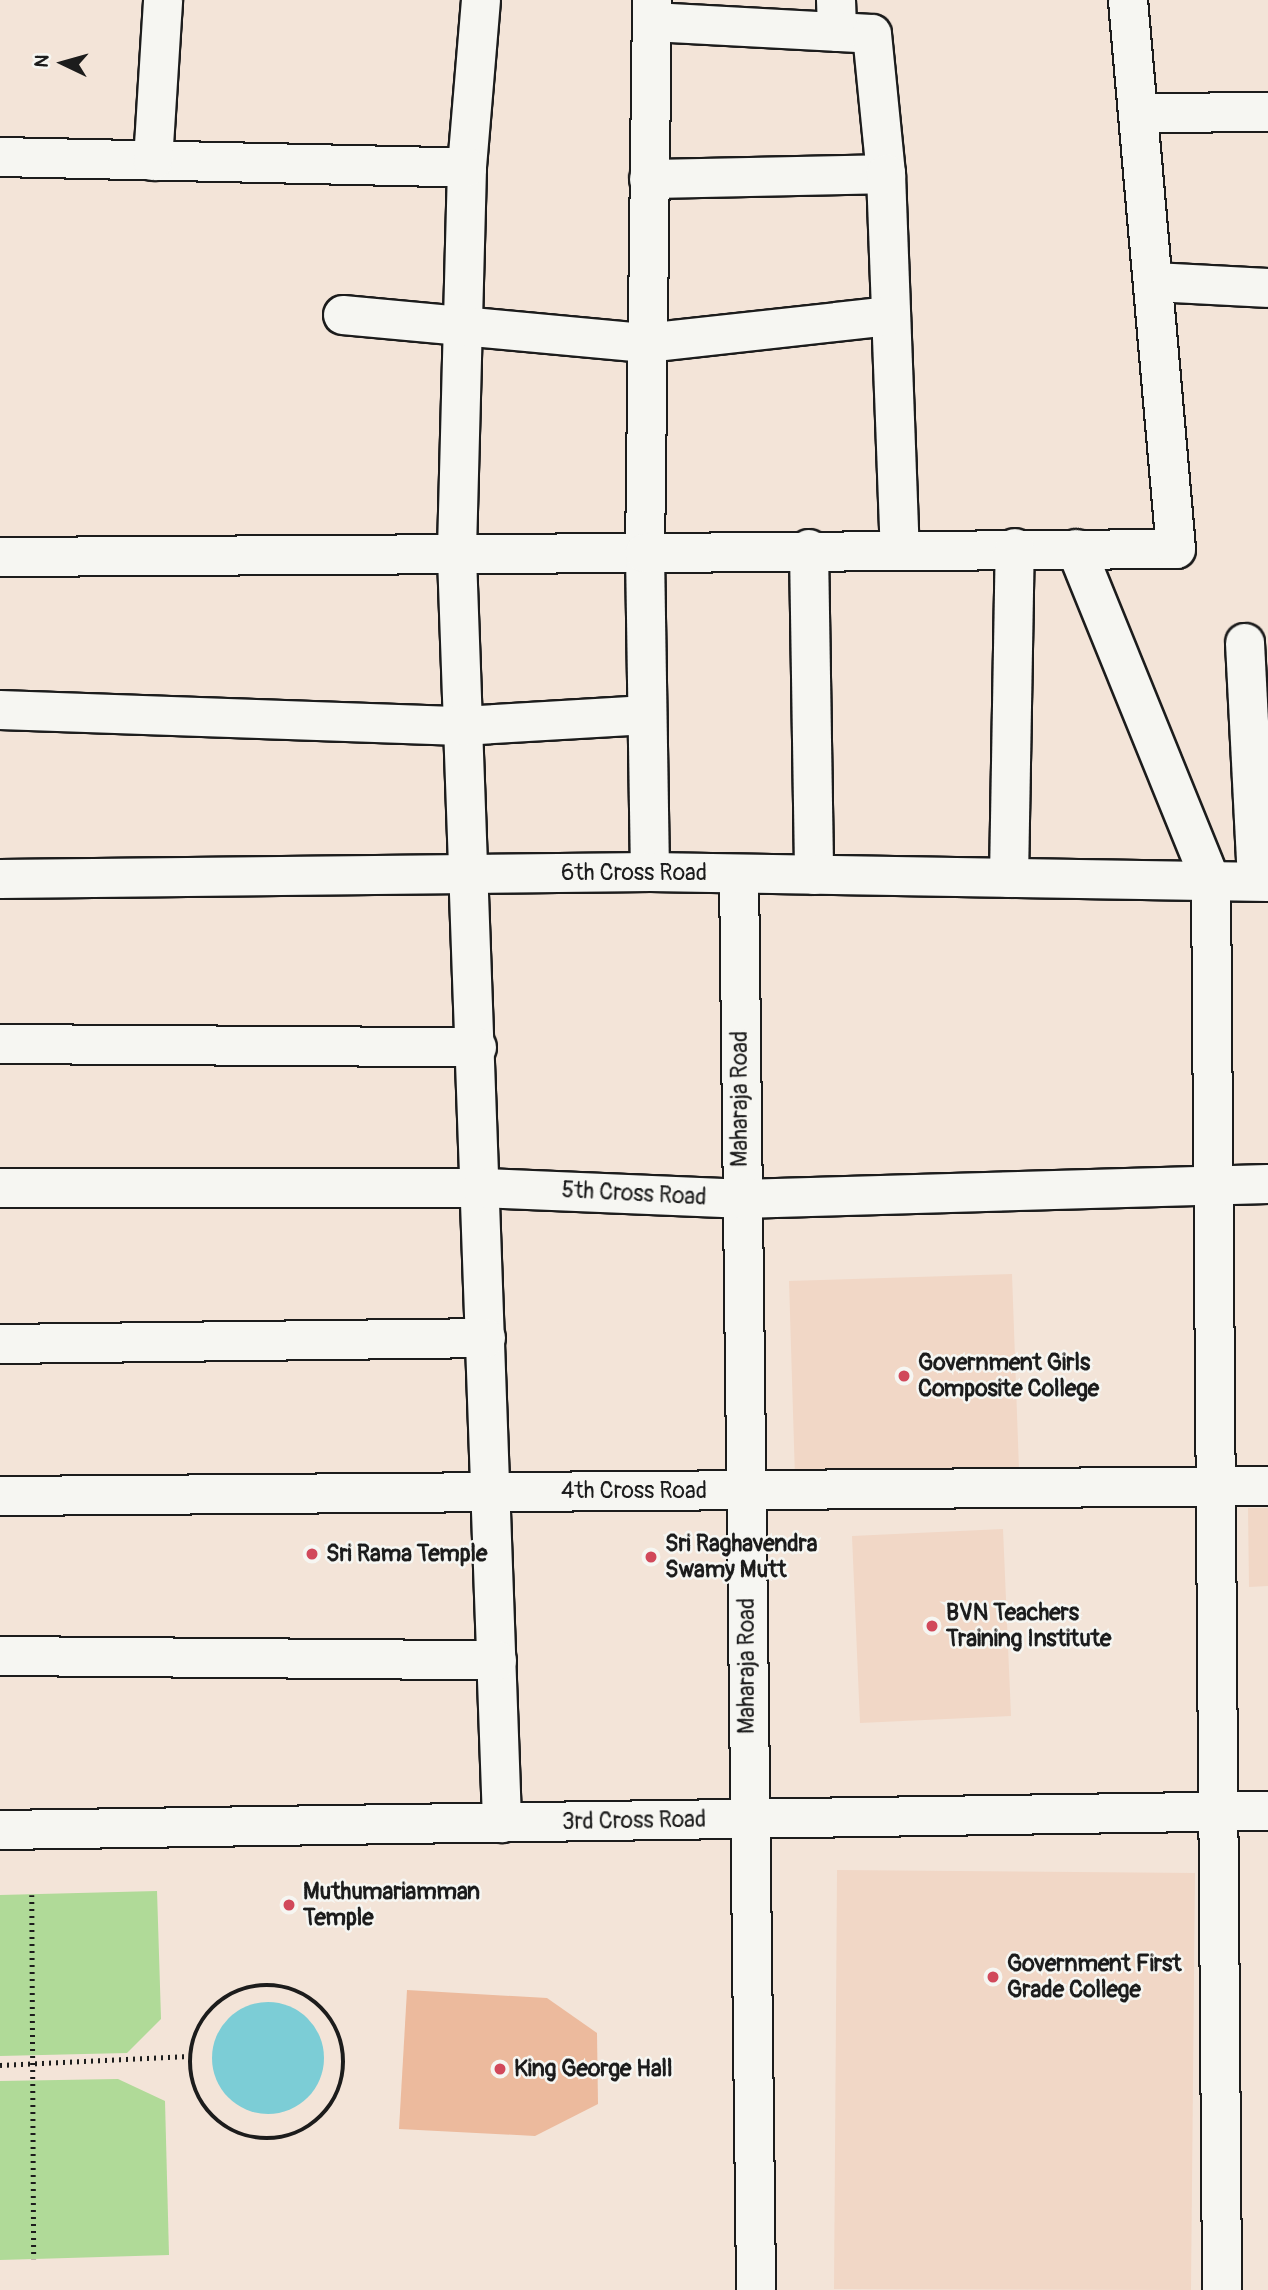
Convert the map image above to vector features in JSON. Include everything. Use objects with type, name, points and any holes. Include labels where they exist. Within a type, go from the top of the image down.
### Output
[{"type":"street","points":[[153,161],[163,0]]},
{"type":"street","points":[[481,0],[467,169],[457,557],[477,1047],[502,1823]]},
{"type":"street","points":[[0,557],[457,557],[900,547],[1176,549],[1140,113],[1128,0]]},
{"type":"street","points":[[650,872],[645,553],[652,11],[836,16],[872,34],[886,174],[889,316],[900,547]]},
{"type":"street","points":[[1140,113],[1268,112]]},
{"type":"street","points":[[0,157],[467,169]]},
{"type":"street","points":[[649,179],[886,174]]},
{"type":"street","points":[[1154,282],[1268,288]]},
{"type":"street","points":[[343,315],[463,321],[646,343],[889,316]]},
{"type":"street","points":[[1009,878],[1015,548]]},
{"type":"street","points":[[809,549],[814,875]]},
{"type":"street","points":[[1076,549],[1211,881],[1222,2290]]},
{"type":"street","points":[[1245,643],[1262,881]]},
{"type":"street","points":[[0,710],[463,726],[647,715]]},
{"type":"street","name":"6th Cross Road","points":[[0,879],[650,872],[1262,881]]},
{"type":"street","name":"Maharaja Road","points":[[738,874],[746,1490],[747,1819],[756,2290]]},
{"type":"street","points":[[0,1044],[477,1047]]},
{"type":"street","name":"5th Cross Road","points":[[0,1188],[482,1188],[741,1199],[1268,1184]]},
{"type":"street","points":[[0,1344],[486,1338]]},
{"type":"street","name":"4th Cross Road","points":[[0,1496],[1268,1486]]},
{"type":"street","points":[[0,1656],[497,1660]]},
{"type":"street","name":"3rd Cross Road","points":[[0,1830],[1268,1811]]},
{"type":"path","points":[[32,1895],[34,2259]]},
{"type":"path","points":[[274,1984],[312,1997],[338,2029],[345,2069],[331,2108],[311,2125],[300,2134],[260,2141],[222,2127],[196,2096],[189,2056],[203,2017],[234,1990],[274,1984]]},
{"type":"path","points":[[0,2065],[189,2056]]},
{"type":"shaded area","name":"Government Girls Composite College","points":[[1012,1274],[1019,1470],[795,1478],[789,1281]]},
{"type":"shaded area","points":[[1248,1508],[1268,1508],[1268,1586],[1249,1587]]},
{"type":"shaded area","name":"BVN Teachers Training Institute","points":[[1003,1529],[1011,1716],[860,1723],[852,1536]]},
{"type":"shaded area","points":[[837,1870],[1195,1873],[1191,2290],[834,2289]]},
{"type":"green space","points":[[157,1891],[161,2019],[127,2053],[0,2056],[0,1895]]},
{"type":"green space","points":[[118,2079],[165,2101],[169,2255],[0,2260],[0,2081]]},
{"type":"water","points":[[268,2002],[289,2006],[307,2019],[320,2037],[324,2058],[320,2079],[307,2097],[289,2110],[268,2114],[247,2110],[229,2097],[216,2079],[212,2058],[216,2037],[229,2019],[247,2006]]},
{"type":"building","name":"King George Hall","points":[[407,1990],[547,1998],[597,2033],[598,2104],[535,2136],[399,2129]]},
{"type":"place","name":"Government Girls Composite College","points":[[904,1376]]},
{"type":"place","name":"Sri Rama Temple","points":[[312,1554]]},
{"type":"place","name":"Sri Raghavendra Swamy Mutt","points":[[651,1557]]},
{"type":"place","name":"BVN Teachers Training Institute","points":[[932,1626]]},
{"type":"place","name":"Muthumariamman Temple","points":[[289,1905]]},
{"type":"place","name":"Government First Grade College","points":[[993,1977]]},
{"type":"place","name":"King George Hall","points":[[500,2069]]}]
